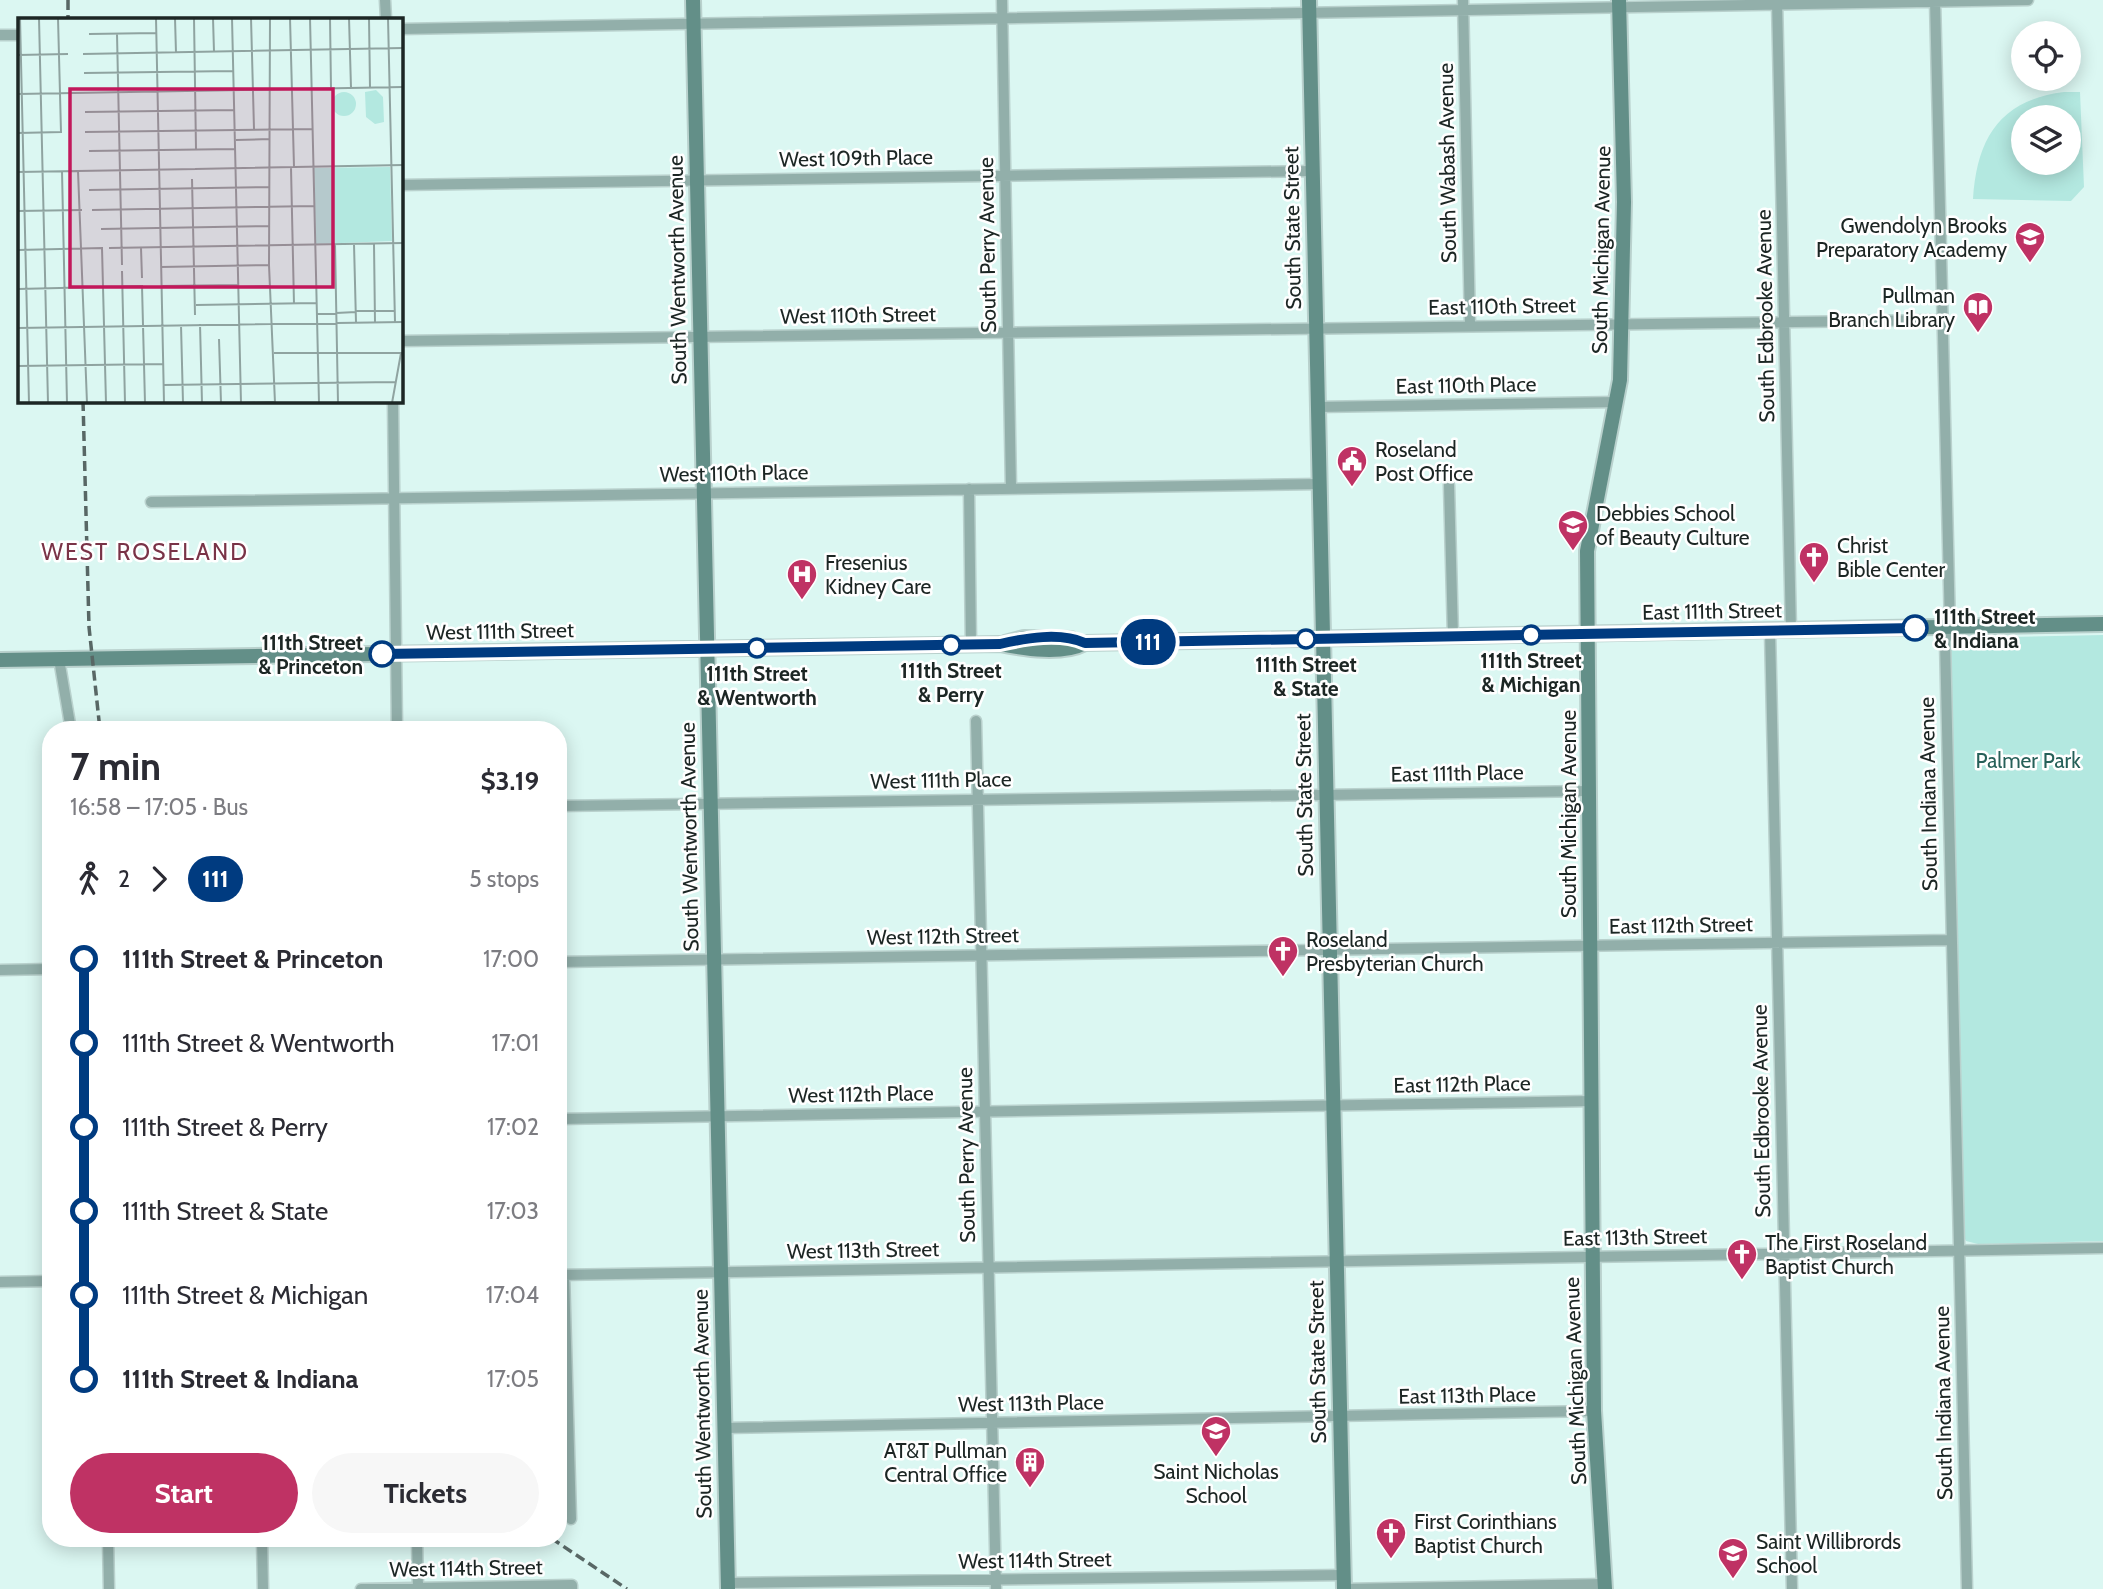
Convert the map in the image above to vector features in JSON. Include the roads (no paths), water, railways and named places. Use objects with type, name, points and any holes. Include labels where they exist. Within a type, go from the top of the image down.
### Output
[{"type":"main road","name":"South Wentworth Avenue","points":[[693,0],[705,649],[728,1586]]},
{"type":"main road","name":"South Michigan Avenue","points":[[1605,1586],[1594,1411],[1587,551],[1616,402],[1621,324],[1624,202],[1619,4]]},
{"type":"main road","name":"South State Street","points":[[1309,7],[1343,1582]]},
{"type":"main road","name":"East 111th Street","points":[[1322,639],[2103,624]]},
{"type":"main road","name":"West 111th Street","points":[[0,660],[1000,644],[1041,649],[1079,646],[1085,643],[1322,639]]},
{"type":"street","points":[[385,0],[386,18]]},
{"type":"street","name":"South Perry Avenue","points":[[1002,0],[1011,488]]},
{"type":"street","name":"South Wabash Avenue","points":[[1462,0],[1470,325]]},
{"type":"street","points":[[402,29],[1233,15],[1309,7],[1463,11],[1619,4],[2028,0]]},
{"type":"street","name":"South Indiana Avenue","points":[[1935,1],[1950,628],[1945,647],[1950,940],[1966,1589]]},
{"type":"street","name":"South Edbrooke Avenue","points":[[1777,3],[1791,631]]},
{"type":"street","points":[[0,35],[18,35]]},
{"type":"street","name":"West 109th Place","points":[[402,185],[1312,171]]},
{"type":"street","name":"East 110th Street","points":[[1315,327],[1941,320]]},
{"type":"street","name":"West 110th Street","points":[[402,341],[1315,327]]},
{"type":"street","points":[[393,402],[397,721]]},
{"type":"street","name":"East 110th Place","points":[[1317,407],[1616,402]]},
{"type":"street","name":"West 110th Place","points":[[151,502],[1318,484]]},
{"type":"street","points":[[1449,485],[1453,636]]},
{"type":"street","points":[[969,489],[971,645]]},
{"type":"street","name":"South Edbrooke Avenue","points":[[1770,631],[1792,1589]]},
{"type":"street","points":[[58,659],[69,721]]},
{"type":"street","name":"South Perry Avenue","points":[[976,721],[996,1584]]},
{"type":"street","name":"East 111th Place","points":[[1325,794],[1589,791]]},
{"type":"street","name":"West 111th Place","points":[[567,806],[1325,794]]},
{"type":"street","name":"East 112th Street","points":[[1329,949],[1950,940]]},
{"type":"street","name":"West 112th Street","points":[[567,962],[1329,949]]},
{"type":"street","points":[[0,970],[42,970]]},
{"type":"street","name":"East 112th Place","points":[[1332,1105],[1591,1101]]},
{"type":"street","name":"West 112th Place","points":[[567,1119],[1332,1105]]},
{"type":"street","name":"East 113th Street","points":[[1336,1261],[2103,1248]]},
{"type":"street","name":"West 113th Street","points":[[567,1275],[1336,1261]]},
{"type":"street","points":[[0,1282],[42,1282]]},
{"type":"street","name":"East 113th Place","points":[[1340,1417],[1594,1411]]},
{"type":"street","name":"West 113th Place","points":[[724,1428],[1340,1417]]},
{"type":"street","points":[[567,1421],[571,1518]]},
{"type":"street","points":[[108,1547],[109,1589]]},
{"type":"street","points":[[262,1547],[263,1589]]},
{"type":"street","points":[[417,1547],[418,1588]]},
{"type":"street","name":"West 114th Street","points":[[728,1586],[1343,1582],[1605,1586]]},
{"type":"street","name":"West 114th Street","points":[[361,1589],[572,1587]]},
{"type":"railway","points":[[68,0],[68,18]]},
{"type":"railway","points":[[83,402],[89,627],[99,721]]},
{"type":"railway","points":[[564,1547],[627,1589]]},
{"type":"place","name":"Gwendolyn Brooks Preparatory Academy","points":[[2030,264]]},
{"type":"place","name":"Pullman Branch Library","points":[[1978,334]]},
{"type":"place","name":"Roseland Post Office","points":[[1352,488]]},
{"type":"place","name":"Debbies School of Beauty Culture","points":[[1573,552]]},
{"type":"place","name":"Christ Bible Center","points":[[1814,584]]},
{"type":"place","name":"Fresenius Kidney Care","points":[[802,601]]},
{"type":"place","name":"111th Street & Indiana","points":[[1915,628]]},
{"type":"place","name":"111th Street & Michigan","points":[[1531,635]]},
{"type":"place","name":"111th Street & State","points":[[1306,639]]},
{"type":"place","name":"111th Street & Perry","points":[[951,645]]},
{"type":"place","name":"111th Street & Wentworth","points":[[757,648]]},
{"type":"place","name":"111th Street & Princeton","points":[[382,654]]},
{"type":"place","name":"Roseland Presbyterian Church","points":[[1283,978]]},
{"type":"place","name":"The First Roseland Baptist Church","points":[[1742,1281]]},
{"type":"place","name":"Saint Nicholas School","points":[[1216,1458]]},
{"type":"place","name":"AT&T Pullman Central Office","points":[[1030,1489]]},
{"type":"place","name":"First Corinthians Baptist Church","points":[[1391,1560]]},
{"type":"place","name":"Saint Willibrords School","points":[[1733,1580]]},
{"type":"district","name":"WEST ROSELAND","points":[[145,552]]},
{"type":"park label","name":"Palmer Park","points":[[2028,760]]}]
